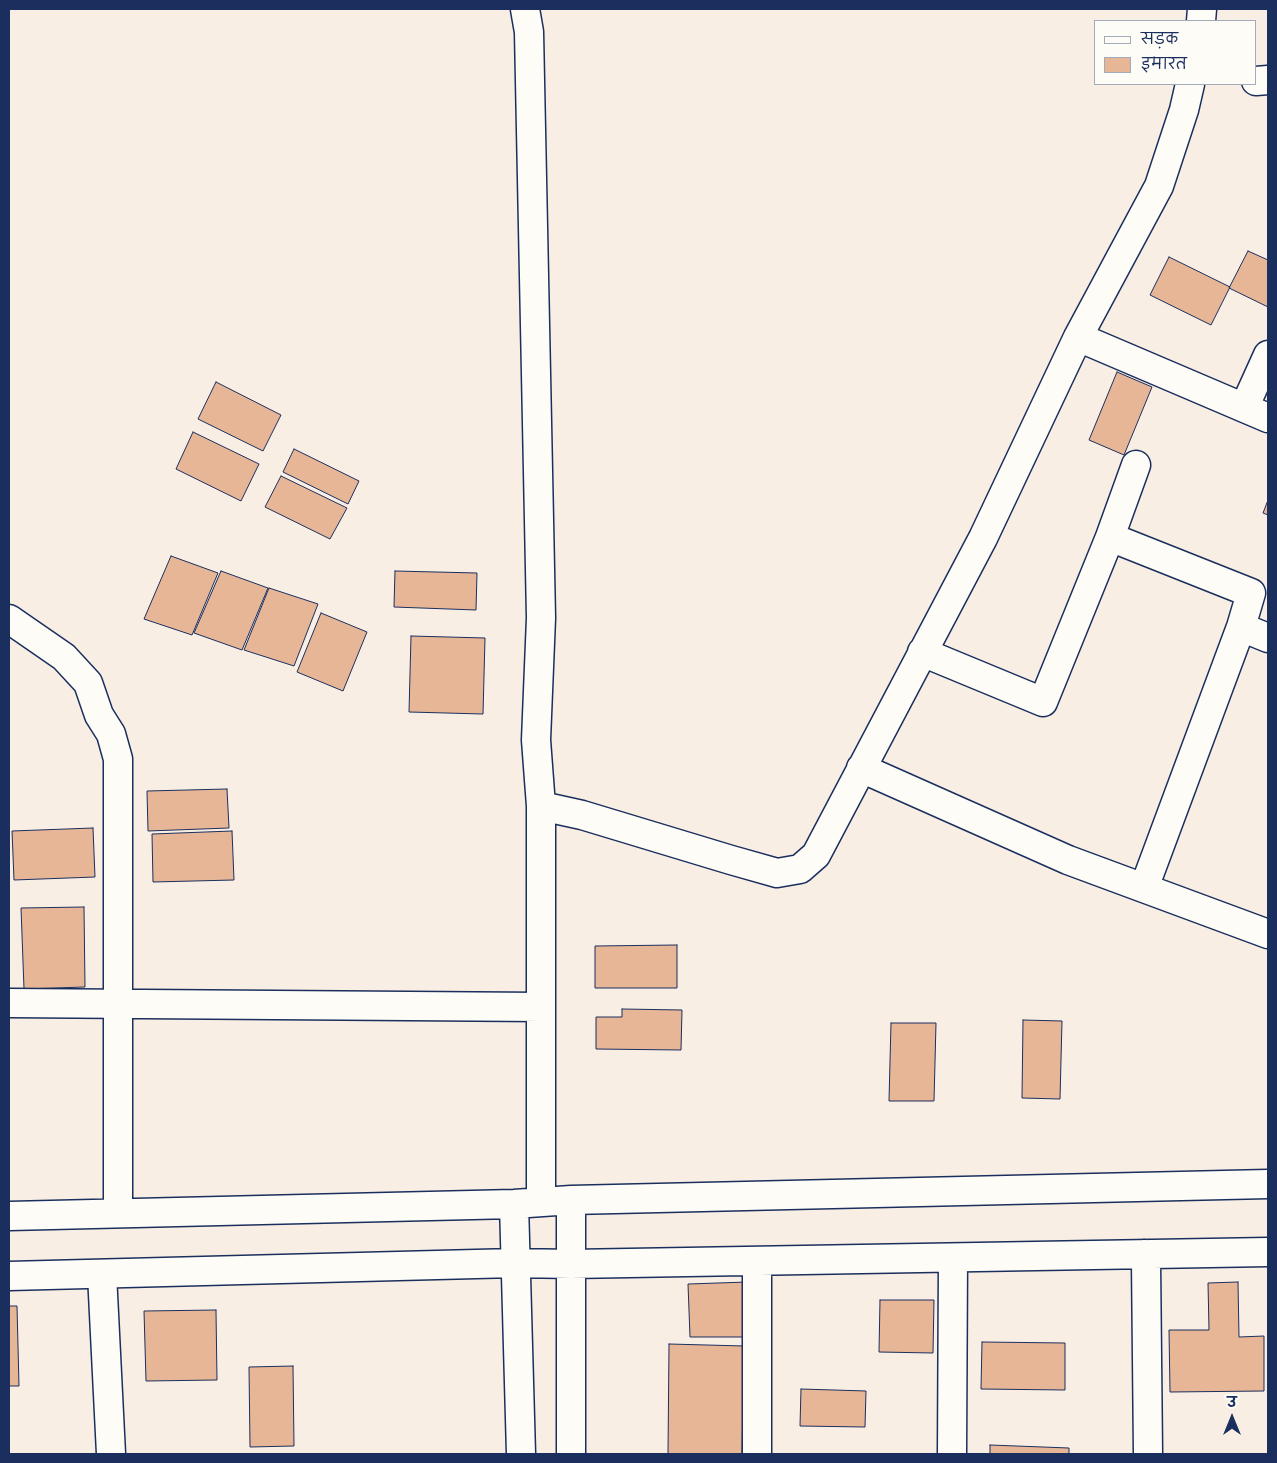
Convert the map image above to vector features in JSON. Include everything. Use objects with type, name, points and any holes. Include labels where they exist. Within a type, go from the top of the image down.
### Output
[{"type":"street","points":[[525,9],[528,32],[540,598],[536,740],[541,806],[541,1202]]},
{"type":"street","points":[[541,806],[582,815],[777,872],[800,869],[816,855],[983,538],[1078,337],[1159,186],[1194,85]]},
{"type":"street","points":[[1078,337],[1256,413],[1268,355]]},
{"type":"street","points":[[922,652],[1043,702],[1110,537],[1136,464]]},
{"type":"street","points":[[1110,537],[1251,593],[1241,627],[1144,888]]},
{"type":"street","points":[[9,619],[64,657],[88,683],[99,715],[111,734],[118,759],[118,1213]]},
{"type":"street","points":[[1241,627],[1268,638]]},
{"type":"street","points":[[861,768],[1068,860],[1268,934]]},
{"type":"street","points":[[9,1003],[541,1007]]},
{"type":"street","points":[[9,1216],[514,1204],[571,1200],[1268,1184]]},
{"type":"street","points":[[571,1200],[572,1454]]},
{"type":"street","points":[[514,1204],[521,1454]]},
{"type":"street","points":[[9,1276],[515,1263],[571,1264],[1268,1252]]},
{"type":"street","points":[[1144,1254],[1146,1262],[1148,1454]]},
{"type":"street","points":[[952,1454],[953,1258]]},
{"type":"street","points":[[757,1261],[757,1454]]},
{"type":"street","points":[[102,1274],[111,1454]]},
{"type":"building","points":[[1248,251],[1268,260],[1268,307],[1229,288]]},
{"type":"building","points":[[1169,257],[1230,287],[1211,325],[1150,295]]},
{"type":"building","points":[[1117,372],[1152,387],[1124,455],[1089,440]]},
{"type":"building","points":[[216,382],[281,415],[263,451],[198,419]]},
{"type":"building","points":[[193,432],[259,464],[241,501],[176,469]]},
{"type":"building","points":[[294,449],[359,481],[348,504],[283,472]]},
{"type":"building","points":[[281,476],[347,508],[330,539],[265,507]]},
{"type":"building","points":[[1268,500],[1268,515],[1263,513]]},
{"type":"building","points":[[171,556],[218,573],[192,635],[144,619]]},
{"type":"building","points":[[221,571],[268,588],[242,650],[194,633]]},
{"type":"building","points":[[395,571],[477,573],[476,610],[394,607]]},
{"type":"building","points":[[269,588],[318,604],[294,666],[244,650]]},
{"type":"building","points":[[321,613],[367,632],[343,691],[297,672]]},
{"type":"building","points":[[411,636],[485,638],[483,714],[409,712]]},
{"type":"building","points":[[227,789],[229,828],[148,831],[147,791]]},
{"type":"building","points":[[93,828],[95,877],[14,880],[12,831]]},
{"type":"building","points":[[232,831],[234,880],[153,882],[152,834]]},
{"type":"building","points":[[84,907],[85,987],[24,989],[21,908]]},
{"type":"building","points":[[677,945],[677,988],[595,988],[595,946]]},
{"type":"building","points":[[622,1009],[682,1010],[681,1050],[596,1049],[596,1017],[622,1017]]},
{"type":"building","points":[[1023,1020],[1062,1021],[1060,1099],[1022,1098]]},
{"type":"building","points":[[891,1023],[936,1023],[934,1101],[889,1101]]},
{"type":"building","points":[[748,1282],[749,1337],[690,1337],[688,1284]]},
{"type":"building","points":[[1238,1282],[1239,1337],[1264,1336],[1264,1391],[1170,1392],[1169,1330],[1209,1330],[1208,1283]]},
{"type":"building","points":[[880,1300],[934,1300],[933,1353],[879,1352]]},
{"type":"building","points":[[9,1306],[17,1306],[19,1386],[9,1386]]},
{"type":"building","points":[[216,1310],[217,1380],[146,1381],[144,1311]]},
{"type":"building","points":[[982,1342],[1065,1343],[1065,1390],[981,1389]]},
{"type":"building","points":[[669,1344],[744,1346],[742,1454],[668,1454]]},
{"type":"building","points":[[293,1366],[294,1446],[250,1447],[249,1367]]},
{"type":"building","points":[[801,1389],[866,1391],[865,1427],[800,1426]]},
{"type":"building","points":[[990,1445],[1069,1448],[1069,1454],[990,1454]]}]
